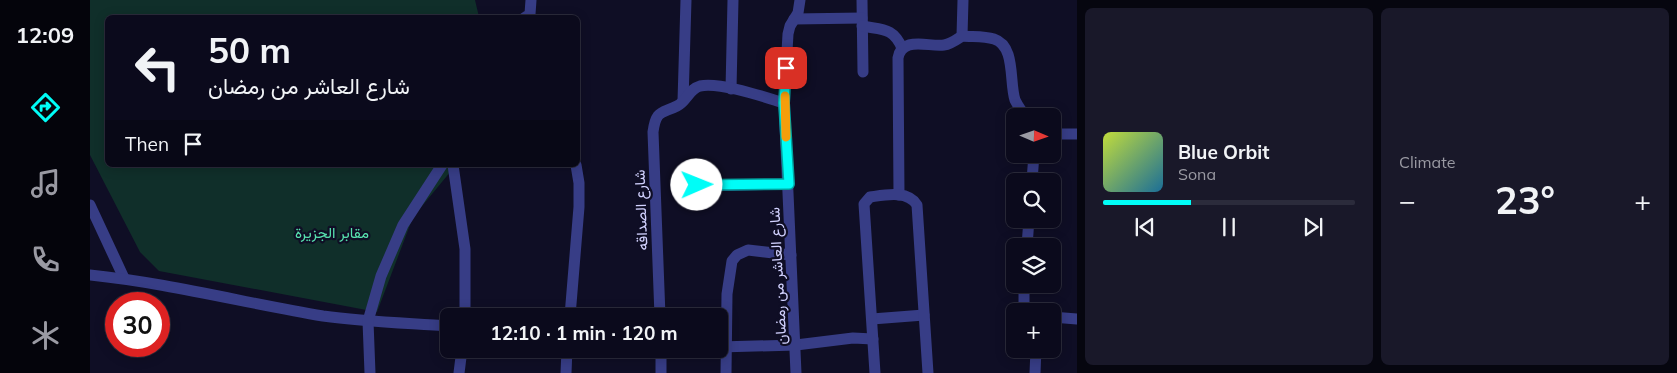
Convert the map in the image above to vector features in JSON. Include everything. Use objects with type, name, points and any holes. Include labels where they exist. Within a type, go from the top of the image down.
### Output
[{"type":"street","points":[[529,15],[531,0]]},
{"type":"street","points":[[683,101],[686,0]]},
{"type":"street","points":[[731,89],[733,0]]},
{"type":"street","name":"شارع العاشر من رمضان","points":[[796,373],[784,103],[788,34],[798,13],[800,0]]},
{"type":"street","points":[[862,0],[863,72]]},
{"type":"street","points":[[962,36],[963,0]]},
{"type":"street","points":[[794,20],[862,22],[893,32],[902,48]]},
{"type":"street","points":[[899,195],[898,58],[902,48],[909,44],[944,45],[962,36],[995,39],[1004,46],[1009,57],[1015,99],[1019,108]]},
{"type":"street","points":[[683,101],[691,91],[700,86],[731,89],[784,103]]},
{"type":"street","name":"شارع الصداقه","points":[[660,308],[654,122],[660,114],[678,106],[683,101]]},
{"type":"street","points":[[1061,134],[1077,134]]},
{"type":"street","points":[[370,373],[368,321],[381,276],[403,225],[441,167]]},
{"type":"street","points":[[453,167],[465,249],[464,308]]},
{"type":"street","points":[[571,308],[579,208],[576,167]]},
{"type":"street","points":[[678,186],[789,184]]},
{"type":"street","points":[[876,373],[864,204],[870,197],[899,195],[909,197],[917,205],[928,373]]},
{"type":"street","points":[[90,205],[124,278]]},
{"type":"street","points":[[727,308],[732,260],[737,255],[748,250],[791,255]]},
{"type":"street","points":[[90,274],[124,278],[286,309],[368,321],[440,325]]},
{"type":"street","points":[[872,319],[924,315]]},
{"type":"street","points":[[1061,318],[1077,319]]},
{"type":"street","points":[[728,347],[796,345],[853,338],[873,339]]},
{"type":"street","points":[[460,373],[461,358]]},
{"type":"street","points":[[566,373],[567,358]]},
{"type":"street","points":[[662,358],[662,373]]},
{"type":"street","points":[[724,358],[726,373]]},
{"type":"street","points":[[1035,373],[1036,358]]},
{"type":"green space","name":"مقابر الجزيرة","points":[[90,0],[475,0],[479,15],[105,15],[105,167],[454,167],[413,217],[377,312],[159,271],[140,252],[90,155]]},
{"type":"slow traffic","points":[[785,96],[786,137]]},
{"type":"route","points":[[697,185],[789,184],[784,103],[786,68]]}]
